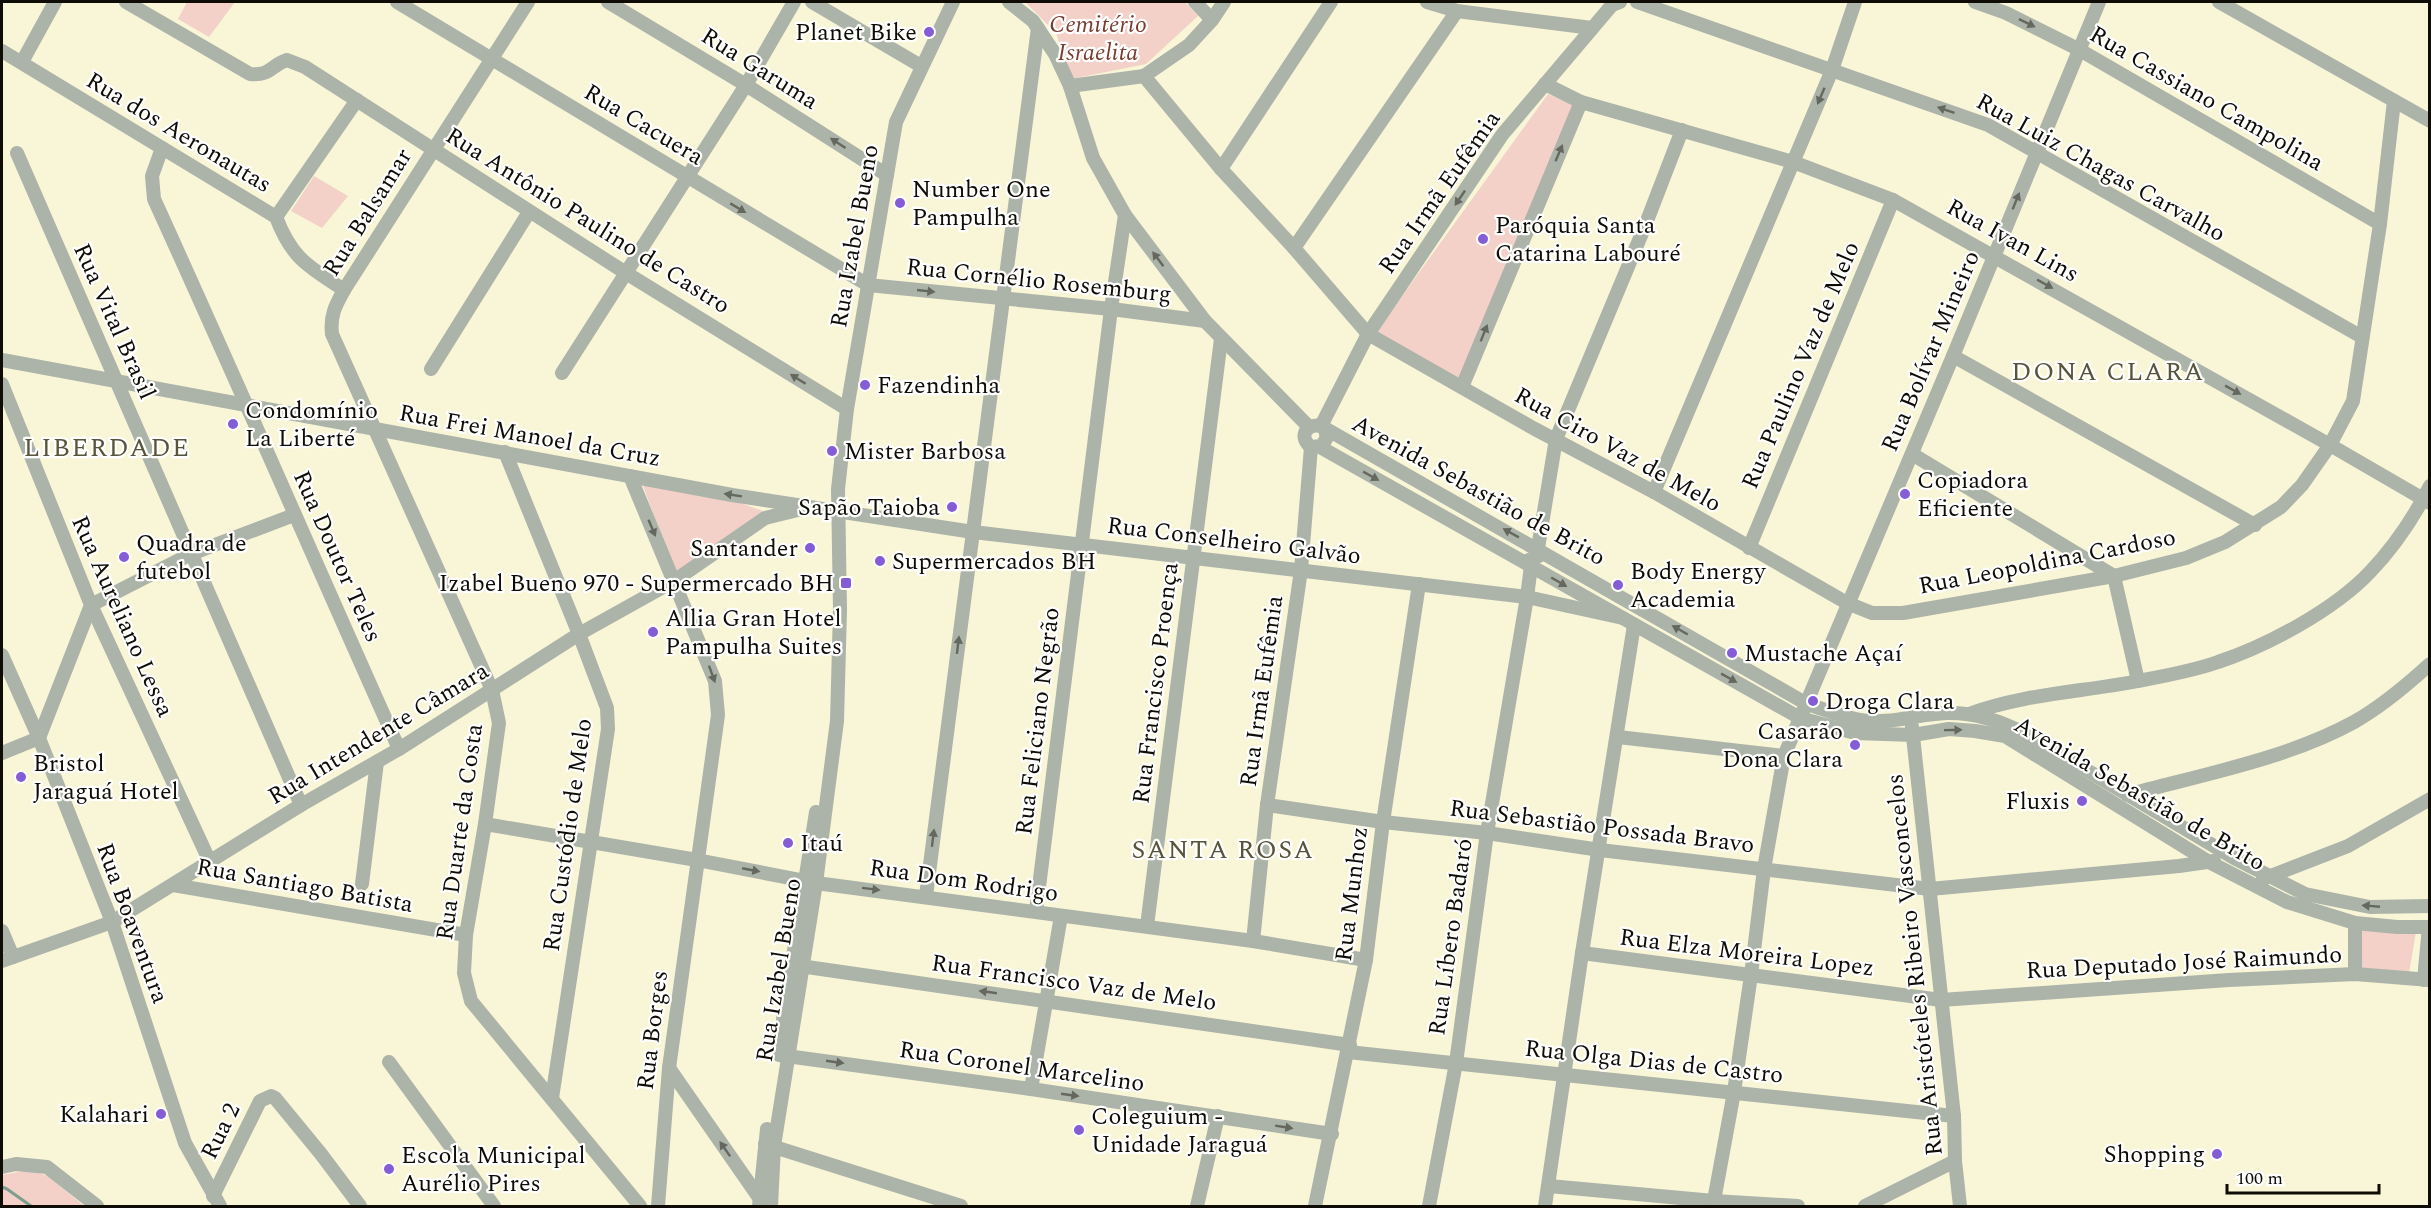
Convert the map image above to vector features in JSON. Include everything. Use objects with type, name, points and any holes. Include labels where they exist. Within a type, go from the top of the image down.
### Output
[{"type":"street","points":[[22,63],[55,2]]},
{"type":"street","name":"Rua Antônio Paulino de Castro","points":[[126,2],[250,74],[260,75],[269,72],[287,60],[305,67],[434,148],[529,212],[847,410]]},
{"type":"street","name":"Rua Cacuera","points":[[398,2],[868,285]]},
{"type":"street","name":"Rua Balsamar","points":[[372,428],[332,334],[330,321],[333,310],[528,2]]},
{"type":"street","name":"Rua Garuma","points":[[608,2],[746,84],[887,175]]},
{"type":"street","points":[[562,374],[688,178],[794,2]]},
{"type":"street","points":[[812,2],[921,66]]},
{"type":"street","name":"Rua Izabel Bueno","points":[[758,1196],[769,1145],[837,721],[840,610],[834,509],[847,410],[896,122],[953,2]]},
{"type":"street","name":"Avenida Sebastião de Brito","points":[[1009,2],[1038,28],[1055,54],[1070,86],[1093,158],[1125,215],[1191,312],[1205,321],[1221,339],[1318,428],[1538,548],[1807,704],[1861,720],[1912,719],[1945,713],[1968,714],[2008,724],[2234,858],[2305,894],[2370,907],[2430,906]]},
{"type":"street","points":[[1195,2],[1212,20]]},
{"type":"street","points":[[1070,86],[1144,76],[1190,45],[1224,2]]},
{"type":"street","points":[[1221,169],[1331,2]]},
{"type":"street","points":[[1427,2],[1457,11],[1592,28]]},
{"type":"street","name":"Rua Irmã Eufêmia","points":[[1253,941],[1267,805],[1301,570],[1315,447],[1326,441],[1318,428],[1368,334],[1502,135],[1612,5],[1620,2]]},
{"type":"street","name":"Rua Luiz Chagas Carvalho","points":[[1637,2],[1988,125],[2362,337]]},
{"type":"street","points":[[1654,492],[1832,70],[1855,2]]},
{"type":"street","name":"Rua Cassiano Campolina","points":[[1975,2],[2006,13],[2078,48],[2380,224]]},
{"type":"street","name":"Rua Bolívar Mineiro","points":[[1714,1204],[1734,1092],[1764,869],[1784,756],[2099,2]]},
{"type":"street","points":[[2219,2],[2430,121]]},
{"type":"street","points":[[1294,248],[1457,11]]},
{"type":"street","points":[[926,896],[1038,28]]},
{"type":"street","name":"Rua dos Aeronautas","points":[[2,51],[276,217],[290,248],[304,264],[344,290]]},
{"type":"street","name":"Rua Ciro Vaz de Melo","points":[[1144,76],[1221,169],[1294,248],[1368,334],[1556,440],[1654,492],[1846,603]]},
{"type":"street","name":"Rua Ivan Lins","points":[[1545,84],[1581,102],[1793,162],[1893,200],[2426,501]]},
{"type":"street","points":[[276,217],[357,100]]},
{"type":"street","name":"Rua Leopoldina Cardoso","points":[[1846,603],[1872,613],[1903,613],[2114,576],[2186,558],[2225,542],[2281,507],[2302,485],[2330,445],[2353,401],[2380,224],[2394,101]]},
{"type":"street","points":[[1462,387],[1581,102]]},
{"type":"street","points":[[1538,548],[1556,440],[1645,226],[1682,130]]},
{"type":"street","name":"Rua Doutor Teles","points":[[162,148],[152,176],[154,198],[399,749]]},
{"type":"street","name":"Rua Vital Brasil","points":[[17,153],[301,805]]},
{"type":"street","name":"Rua Paulino Vaz de Melo","points":[[1749,548],[1893,200]]},
{"type":"street","points":[[431,369],[529,212]]},
{"type":"street","name":"Rua Feliciano Negrão","points":[[1036,911],[1111,309],[1125,215]]},
{"type":"street","name":"Rua Cornélio Rosemburg","points":[[868,285],[1111,309],[1191,312]]},
{"type":"street","name":"Rua Francisco Proença","points":[[1148,926],[1221,339]]},
{"type":"street","points":[[1953,356],[2255,525]]},
{"type":"street","name":"Rua Frei Manoel da Cruz","points":[[2,360],[732,495],[834,509]]},
{"type":"street","name":"Rua Aureliano Lessa","points":[[2,384],[91,605],[210,862]]},
{"type":"street","name":"Rua Duarte da Costa","points":[[372,428],[492,690],[499,723],[466,935],[464,973],[471,1001],[640,1206]]},
{"type":"street","points":[[1315,447],[1304,439],[1305,431],[1318,428]]},
{"type":"street","name":"Avenida Sebastião de Brito","points":[[1315,447],[1800,718],[1855,733],[1913,735],[1949,729],[1976,730],[2005,736],[2209,862],[2287,902],[2355,923],[2429,927]]},
{"type":"street","name":"Rua Custódio de Melo","points":[[505,452],[607,708],[608,729],[552,1098]]},
{"type":"street","points":[[1912,454],[2114,576],[2138,681]]},
{"type":"street","name":"Rua Borges","points":[[630,476],[715,681],[718,715],[669,1068],[658,1206]]},
{"type":"street","points":[[1968,714],[1993,705],[2138,681],[2217,663],[2267,642],[2333,604],[2369,573],[2426,501],[2430,486]]},
{"type":"street","points":[[760,498],[766,503],[765,518]]},
{"type":"street","name":"Rua Intendente Câmara","points":[[7,959],[112,922],[301,805],[399,749],[579,634],[674,581],[765,518],[811,507]]},
{"type":"street","name":"Rua Conselheiro Galvão","points":[[834,509],[973,532],[1527,597],[1629,621]]},
{"type":"street","points":[[2,753],[39,738],[91,605],[191,554],[294,515]]},
{"type":"street","name":"Rua Líbero Badaró","points":[[1429,1206],[1456,1063],[1487,833],[1527,597],[1531,566],[1528,560],[1533,549],[1538,548]]},
{"type":"street","name":"Rua Munhoz","points":[[1316,1206],[1366,960],[1383,822],[1419,584]]},
{"type":"street","points":[[1545,1206],[1582,953],[1618,737],[1629,621]]},
{"type":"street","name":"Rua Boaventura","points":[[2,655],[39,738],[112,922],[185,1143],[217,1201]]},
{"type":"street","points":[[2127,795],[2291,750],[2354,722],[2410,683],[2430,664]]},
{"type":"street","name":"Rua Aristóteles Ribeiro Vasconcelos","points":[[1912,719],[1954,1116],[1955,1161],[1960,1206]]},
{"type":"street","points":[[1618,737],[1784,756]]},
{"type":"street","points":[[362,884],[377,762]]},
{"type":"street","points":[[2249,883],[2348,846],[2430,799]]},
{"type":"street","name":"Rua Sebastião Possada Bravo","points":[[1267,805],[1600,850],[1930,889],[2179,866],[2234,858]]},
{"type":"street","name":"Rua Dom Rodrigo","points":[[485,824],[811,881],[1148,926],[1366,960]]},
{"type":"street","name":"Rua Santiago Batista","points":[[173,885],[466,935]]},
{"type":"street","points":[[1031,1089],[1061,915]]},
{"type":"street","points":[[2355,923],[2355,974]]},
{"type":"street","points":[[2427,980],[2429,927]]},
{"type":"street","points":[[2,931],[7,959]]},
{"type":"street","name":"Rua Elza Moreira Lopez","points":[[1582,953],[1941,1000]]},
{"type":"street","name":"Rua Francisco Vaz de Melo","points":[[797,965],[1046,1000],[1349,1048]]},
{"type":"street","name":"Rua Deputado José Raimundo","points":[[1941,1000],[2229,980],[2355,974],[2427,980]]},
{"type":"street","name":"Rua Olga Dias de Castro","points":[[1349,1048],[1456,1063],[1954,1116]]},
{"type":"street","name":"Rua Coronel Marcelino","points":[[782,1055],[1332,1134]]},
{"type":"street","points":[[389,1062],[491,1205]]},
{"type":"street","points":[[669,1068],[758,1196]]},
{"type":"street","name":"Rua 2","points":[[217,1201],[260,1101],[266,1097],[275,1098],[360,1206]]},
{"type":"street","points":[[1197,1206],[1218,1116]]},
{"type":"street","points":[[769,1145],[961,1206]]},
{"type":"street","name":"Rua Izabel Bueno","points":[[769,1145],[771,1206]]},
{"type":"street","points":[[1865,1206],[1955,1161]]},
{"type":"street","points":[[2,1167],[16,1164],[47,1167],[97,1206]]},
{"type":"street","points":[[1549,1186],[1714,1204],[1798,1206]]},
{"type":"green space","points":[[187,2],[235,2],[209,37],[178,19]]},
{"type":"green space","name":"Cemitério Israelita","points":[[1025,2],[1185,2],[1198,16],[1146,64],[1071,79],[1056,33]]},
{"type":"green space","points":[[1548,94],[1575,106],[1461,380],[1376,332]]},
{"type":"green space","points":[[314,176],[348,196],[322,228],[291,211]]},
{"type":"green space","points":[[642,483],[726,498],[763,511],[675,573]]},
{"type":"green space","points":[[2359,926],[2416,932],[2409,973],[2358,973]]},
{"type":"green space","points":[[29,1170],[48,1176],[84,1206],[2,1206],[2,1175]]},
{"type":"waterway","points":[[2,1187],[31,1206]]},
{"type":"place","name":"Planet Bike","points":[[929,32]]},
{"type":"place","name":"Number One Pampulha","points":[[900,203]]},
{"type":"place","name":"Paróquia Santa Catarina Labouré","points":[[1483,239]]},
{"type":"place","name":"Fazendinha","points":[[865,385]]},
{"type":"place","name":"Condomínio La Liberté","points":[[233,424]]},
{"type":"place","name":"Mister Barbosa","points":[[832,451]]},
{"type":"place","name":"Copiadora Eficiente","points":[[1905,494]]},
{"type":"place","name":"Sapão Taioba","points":[[952,507]]},
{"type":"place","name":"Santander","points":[[810,548]]},
{"type":"place","name":"Quadra de futebol","points":[[124,557]]},
{"type":"place","name":"Supermercados BH","points":[[880,561]]},
{"type":"place","name":"Izabel Bueno 970 - Supermercado BH","points":[[846,583]]},
{"type":"place","name":"Body Energy Academia","points":[[1618,585]]},
{"type":"place","name":"Allia Gran Hotel Pampulha Suites","points":[[653,632]]},
{"type":"place","name":"Mustache Açaí","points":[[1732,653]]},
{"type":"place","name":"Droga Clara","points":[[1813,701]]},
{"type":"place","name":"Casarão Dona Clara","points":[[1855,745]]},
{"type":"place","name":"Bristol Jaraguá Hotel","points":[[21,777]]},
{"type":"place","name":"Fluxis","points":[[2082,801]]},
{"type":"place","name":"Itaú","points":[[788,843]]},
{"type":"place","name":"Kalahari","points":[[161,1114]]},
{"type":"place","name":"Coleguium - Unidade Jaraguá","points":[[1079,1130]]},
{"type":"place","name":"Shopping","points":[[2217,1154]]},
{"type":"place","name":"Escola Municipal Aurélio Pires","points":[[389,1169]]},
{"type":"district","name":"DONA CLARA","points":[[2108,371]]},
{"type":"district","name":"LIBERDADE","points":[[107,447]]},
{"type":"district","name":"SANTA ROSA","points":[[1223,849]]}]
